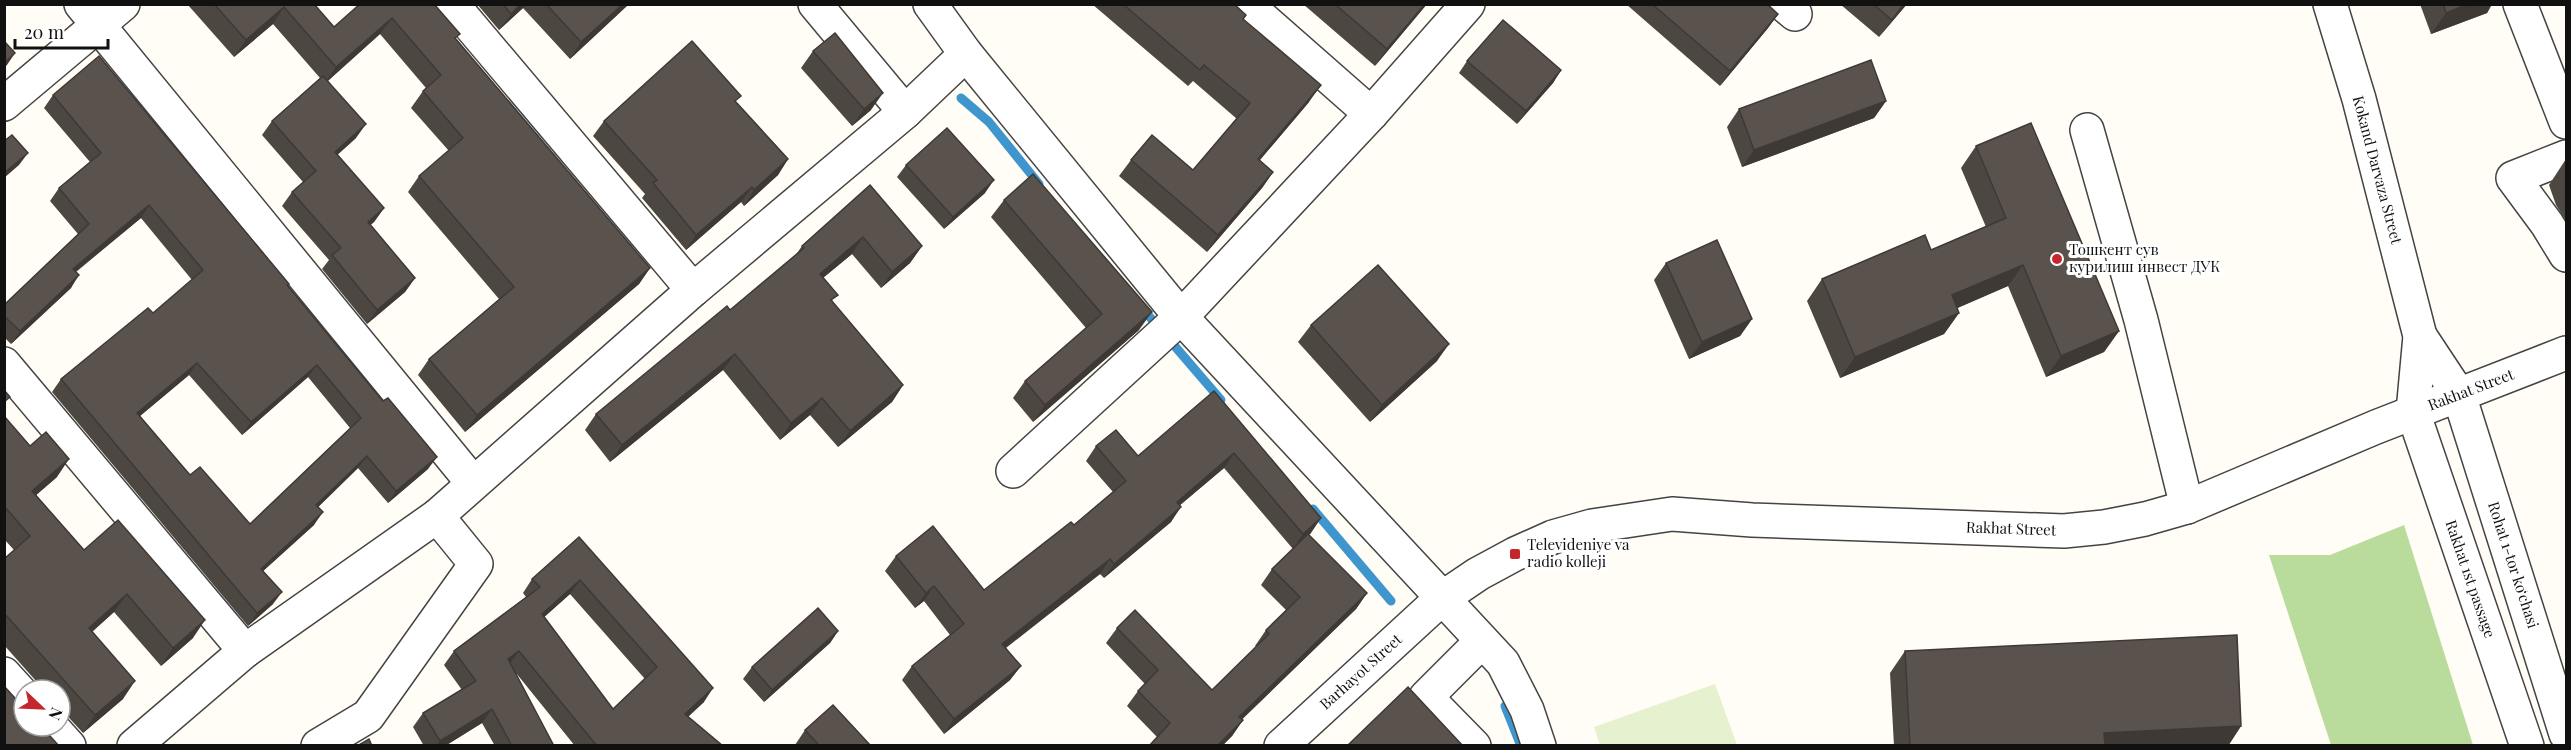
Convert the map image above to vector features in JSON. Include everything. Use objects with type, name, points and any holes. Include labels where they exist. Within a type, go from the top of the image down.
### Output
[{"type":"street","points":[[452,4],[693,290]]},
{"type":"street","points":[[815,4],[905,112]]},
{"type":"street","points":[[930,4],[966,54],[1181,317],[1503,663],[1527,710],[1539,746]]},
{"type":"street","points":[[1246,4],[1371,114]]},
{"type":"street","points":[[1013,471],[1181,317],[1371,114],[1468,4]]},
{"type":"street","name":"Kokand Darvaza Street","points":[[2331,4],[2359,99],[2420,336],[2458,395]]},
{"type":"street","points":[[2520,4],[2560,86],[2566,122]]},
{"type":"street","points":[[4,104],[101,11],[474,483]]},
{"type":"street","points":[[134,746],[245,651],[437,516],[693,290],[905,112],[966,54]]},
{"type":"street","points":[[2087,130],[2141,320],[2187,507]]},
{"type":"street","points":[[2566,157],[2513,178],[2547,224],[2566,255]]},
{"type":"street","name":"Kokand Darvaza Street","points":[[2413,412],[2420,336]]},
{"type":"street","name":"Rakhat Street","points":[[1442,598],[1478,574],[1553,537],[1592,526],[1672,514],[1752,520],[2064,531],[2145,519],[2187,507],[2413,412],[2566,353]]},
{"type":"street","points":[[4,364],[245,651]]},
{"type":"street","name":"Rohat 1-tor koʻchasi","points":[[2458,395],[2566,734]]},
{"type":"street","name":"Rakhat 1st passage","points":[[2413,412],[2527,746]]},
{"type":"street","points":[[318,746],[368,716],[476,564],[437,516]]},
{"type":"street","name":"Barhayot Street","points":[[1282,745],[1442,598]]},
{"type":"street","points":[[1474,746],[1426,697],[1482,641]]},
{"type":"green space","points":[[2404,525],[2473,745],[2331,745],[2269,555],[2330,555]]},
{"type":"green space","points":[[1715,684],[1737,745],[1600,745],[1594,727]]},
{"type":"building","points":[[214,4],[314,4],[334,27],[360,4],[434,4],[460,34],[455,38],[650,268],[477,415],[429,359],[514,287],[419,176],[463,138],[423,91],[441,75],[392,18],[336,67],[284,7],[246,40]]},
{"type":"building","points":[[503,4],[521,4],[511,14]]},
{"type":"building","points":[[546,4],[623,4],[581,42]]},
{"type":"building","points":[[1123,4],[1234,4],[1246,15],[1243,19],[1321,85],[1258,159],[1273,172],[1218,235],[1131,160],[1152,135],[1193,170],[1250,103],[1204,65],[1200,70]]},
{"type":"building","points":[[1335,4],[1425,4],[1387,49]]},
{"type":"building","points":[[1652,4],[1767,4],[1778,14],[1730,71]]},
{"type":"building","points":[[1873,4],[1904,4],[1892,20]]},
{"type":"building","points":[[2443,4],[2468,4],[2446,13]]},
{"type":"building","points":[[1503,20],[1561,70],[1526,111],[1467,61]]},
{"type":"building","points":[[835,33],[883,93],[864,109],[813,51]]},
{"type":"building","points":[[4,41],[15,53],[4,63]]},
{"type":"building","points":[[692,41],[741,96],[735,101],[788,159],[754,190],[752,187],[696,235],[653,183],[657,180],[604,121]]},
{"type":"building","points":[[99,56],[383,401],[388,398],[437,457],[396,491],[367,456],[316,505],[323,512],[261,569],[282,592],[257,613],[61,379],[148,308],[153,313],[203,270],[149,205],[73,269],[79,275],[20,331],[4,316],[4,305],[89,224],[59,188],[101,153],[53,95]],"holes":[[[197,363],[251,422],[317,365],[361,418],[250,524],[200,467],[190,475],[137,413]]]},
{"type":"building","points":[[1871,60],[1886,101],[1754,150],[1739,109]]},
{"type":"building","points":[[323,76],[366,124],[335,152],[384,208],[368,222],[415,278],[377,310],[332,255],[341,248],[292,192],[316,171],[272,121]]},
{"type":"building","points":[[2031,123],[2119,331],[2061,356],[2023,265],[1952,295],[1959,313],[1855,357],[1822,279],[1925,235],[1931,250],[2006,218],[1976,146]]},
{"type":"building","points":[[947,128],[994,180],[953,217],[906,165]]},
{"type":"building","points":[[12,135],[28,153],[4,173],[4,141]]},
{"type":"building","points":[[1033,174],[1152,312],[1045,405],[1025,381],[1102,314],[1004,200]]},
{"type":"building","points":[[870,185],[922,246],[892,272],[863,237],[820,274],[838,295],[831,300],[903,385],[850,431],[822,398],[791,423],[735,354],[622,445],[596,414],[727,306],[730,310],[804,248],[802,246]]},
{"type":"building","points":[[1717,240],[1752,319],[1702,342],[1666,263]]},
{"type":"building","points":[[1378,265],[1449,344],[1382,405],[1311,325]]},
{"type":"building","points":[[4,390],[10,397],[4,402]]},
{"type":"building","points":[[1214,391],[1321,518],[1303,534],[1234,453],[1177,502],[1181,507],[1114,564],[1110,559],[1002,644],[1021,666],[954,719],[912,666],[964,624],[934,586],[926,593],[896,556],[933,526],[984,590],[1071,522],[1074,525],[1126,481],[1096,446],[1116,430],[1138,456]]},
{"type":"building","points":[[4,416],[30,446],[46,432],[69,459],[32,491],[84,550],[118,520],[205,620],[173,648],[127,594],[89,628],[135,681],[95,715],[72,689],[72,678],[62,678],[4,613],[4,559],[30,536],[4,506]]},
{"type":"building","points":[[1308,534],[1367,593],[1239,717],[1243,720],[1217,746],[1149,746],[1170,723],[1138,691],[1158,670],[1117,628],[1135,610],[1212,690],[1269,634],[1266,630],[1300,597],[1272,569]]},
{"type":"building","points":[[579,537],[713,688],[685,714],[723,746],[597,746],[519,651],[508,659],[554,746],[512,746],[492,709],[440,741],[423,713],[476,681],[454,651],[540,587],[532,579]],"holes":[[[580,580],[657,667],[613,709],[542,614]]]},
{"type":"building","points":[[818,608],[838,631],[772,690],[752,667]]},
{"type":"building","points":[[2237,635],[2241,726],[2104,733],[2105,746],[1910,746],[1905,651]]},
{"type":"building","points":[[4,686],[12,695],[12,738],[52,738],[59,746],[4,746]]},
{"type":"building","points":[[1408,687],[1463,746],[1347,746]]},
{"type":"building","points":[[833,705],[871,746],[816,746],[818,744],[805,730]]},
{"type":"building","points":[[369,739],[372,746],[357,746]]},
{"type":"waterway","points":[[961,98],[989,122],[1039,184]]},
{"type":"waterway","points":[[1142,308],[1221,400]]},
{"type":"waterway","points":[[1313,509],[1391,601]]},
{"type":"waterway","points":[[1505,706],[1521,746]]},
{"type":"place","name":"Тошкент сув курилиш инвест ДУК","points":[[2057,259]]},
{"type":"place","name":"Televideniye va radio kolleji","points":[[1515,554]]}]
